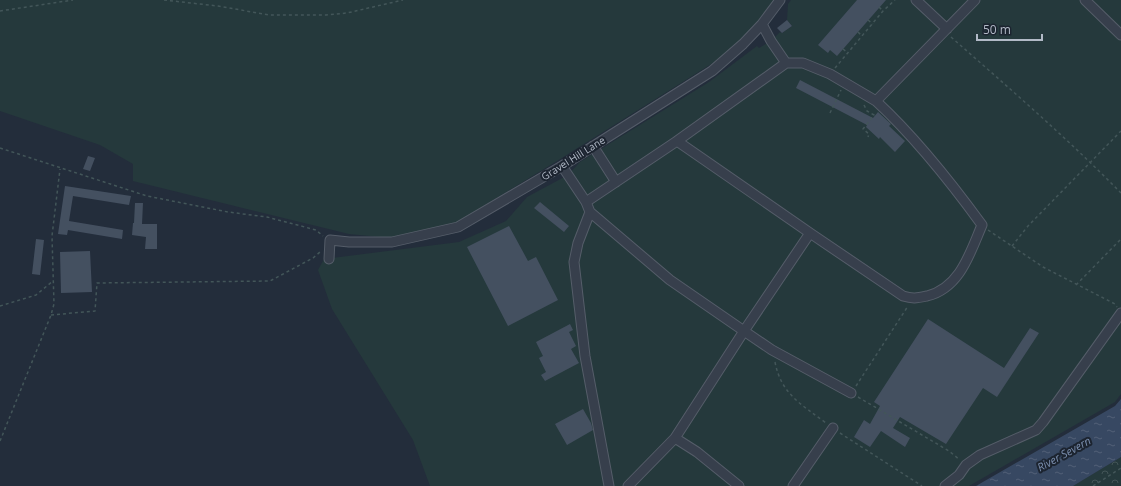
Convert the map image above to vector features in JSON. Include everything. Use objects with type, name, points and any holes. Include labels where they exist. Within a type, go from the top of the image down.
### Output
[{"type":"street","name":"Gravel Hill Lane","points":[[330,240],[349,242],[392,242],[458,227],[562,166],[712,71],[743,44],[762,24],[780,0]]},
{"type":"street","points":[[916,0],[945,30]]},
{"type":"street","points":[[873,99],[975,0]]},
{"type":"street","points":[[1085,0],[1121,35]]},
{"type":"street","points":[[762,24],[771,41],[786,63]]},
{"type":"street","points":[[586,202],[677,141],[786,63],[803,63],[830,74],[873,99],[898,121],[952,183],[982,225],[967,261],[954,281],[935,294],[913,299],[903,296],[879,281],[677,141]]},
{"type":"street","points":[[593,146],[616,182]]},
{"type":"street","points":[[562,166],[586,202],[590,212],[670,280],[772,350],[851,393]]},
{"type":"street","points":[[590,212],[578,243],[574,262],[585,356],[610,486]]},
{"type":"street","points":[[628,486],[675,438],[744,331],[810,233]]},
{"type":"street","points":[[328,259],[330,240]]},
{"type":"street","points":[[945,486],[959,475],[966,465],[980,455],[1036,430],[1043,422],[1119,310]]},
{"type":"street","points":[[793,486],[833,428]]},
{"type":"street","points":[[675,438],[697,452],[739,486]]},
{"type":"path","points":[[0,11],[73,0]]},
{"type":"path","points":[[164,0],[218,6],[269,15],[326,15],[347,13],[403,0]]},
{"type":"path","points":[[830,74],[872,24],[895,0]]},
{"type":"path","points":[[879,7],[884,11]]},
{"type":"path","points":[[868,20],[872,24]]},
{"type":"path","points":[[945,30],[1090,162],[1121,193]]},
{"type":"path","points":[[858,32],[862,36]]},
{"type":"path","points":[[843,49],[848,53]]},
{"type":"path","points":[[868,137],[869,134],[863,130],[874,115],[867,111],[864,105],[873,99]]},
{"type":"path","points":[[830,113],[837,100]]},
{"type":"path","points":[[1012,246],[1028,226],[1121,131]]},
{"type":"path","points":[[0,148],[60,169],[147,196],[228,212],[267,217],[316,230],[330,240],[313,258],[270,281],[97,283],[95,311],[51,315]]},
{"type":"path","points":[[0,441],[51,315],[54,304],[52,236],[60,169]]},
{"type":"path","points":[[982,225],[1042,267],[1115,304],[1119,310]]},
{"type":"path","points":[[1076,285],[1121,239]]},
{"type":"path","points":[[0,306],[36,295],[53,281]]},
{"type":"path","points":[[913,299],[851,393],[949,451],[966,465]]},
{"type":"path","points":[[1093,486],[1121,468]]},
{"type":"green space","points":[[0,0],[774,0],[756,24],[724,56],[557,161],[456,223],[390,238],[349,234],[133,181],[133,164],[100,145],[0,111]]},
{"type":"green space","points":[[791,0],[1121,0],[1121,394],[1115,402],[969,486],[430,486],[413,440],[332,309],[318,270],[324,259],[459,242],[506,221],[527,197],[568,175],[580,162],[709,82],[757,46],[759,48],[771,41],[780,32],[782,33],[792,26],[787,20],[788,4]]},
{"type":"green space","points":[[1121,457],[1121,486],[1073,486]]},
{"type":"water","name":"River Severn","points":[[1121,399],[1121,457],[1073,486],[976,486],[1115,406]]},
{"type":"building","points":[[857,0],[886,0],[837,56],[830,50],[828,53],[818,45]]},
{"type":"building","points":[[787,20],[792,26],[782,33],[777,28]]},
{"type":"building","points":[[800,80],[873,118],[878,112],[891,124],[889,126],[905,141],[895,152],[880,137],[879,139],[866,127],[867,125],[796,88]]},
{"type":"building","points":[[88,156],[95,158],[90,171],[83,169]]},
{"type":"building","points":[[65,186],[131,196],[129,205],[73,196],[69,221],[123,230],[122,239],[68,230],[67,235],[58,234]]},
{"type":"building","points":[[540,202],[569,226],[564,232],[534,208]]},
{"type":"building","points":[[135,203],[143,203],[142,224],[157,224],[157,249],[145,249],[146,237],[132,235]]},
{"type":"building","points":[[509,226],[528,261],[536,257],[558,300],[508,326],[467,247]]},
{"type":"building","points":[[36,239],[44,240],[40,275],[32,274]]},
{"type":"building","points":[[90,251],[92,292],[61,293],[60,252]]},
{"type":"building","points":[[928,319],[1004,368],[1030,328],[1039,333],[997,397],[983,388],[946,444],[900,417],[893,428],[910,438],[905,447],[881,431],[870,447],[854,437],[864,420],[870,424],[880,406],[874,402]]},
{"type":"building","points":[[570,324],[573,330],[569,332],[576,346],[571,349],[579,363],[545,381],[541,375],[546,372],[539,358],[543,356],[536,342]]},
{"type":"building","points":[[583,409],[591,423],[593,430],[567,445],[555,424]]}]
